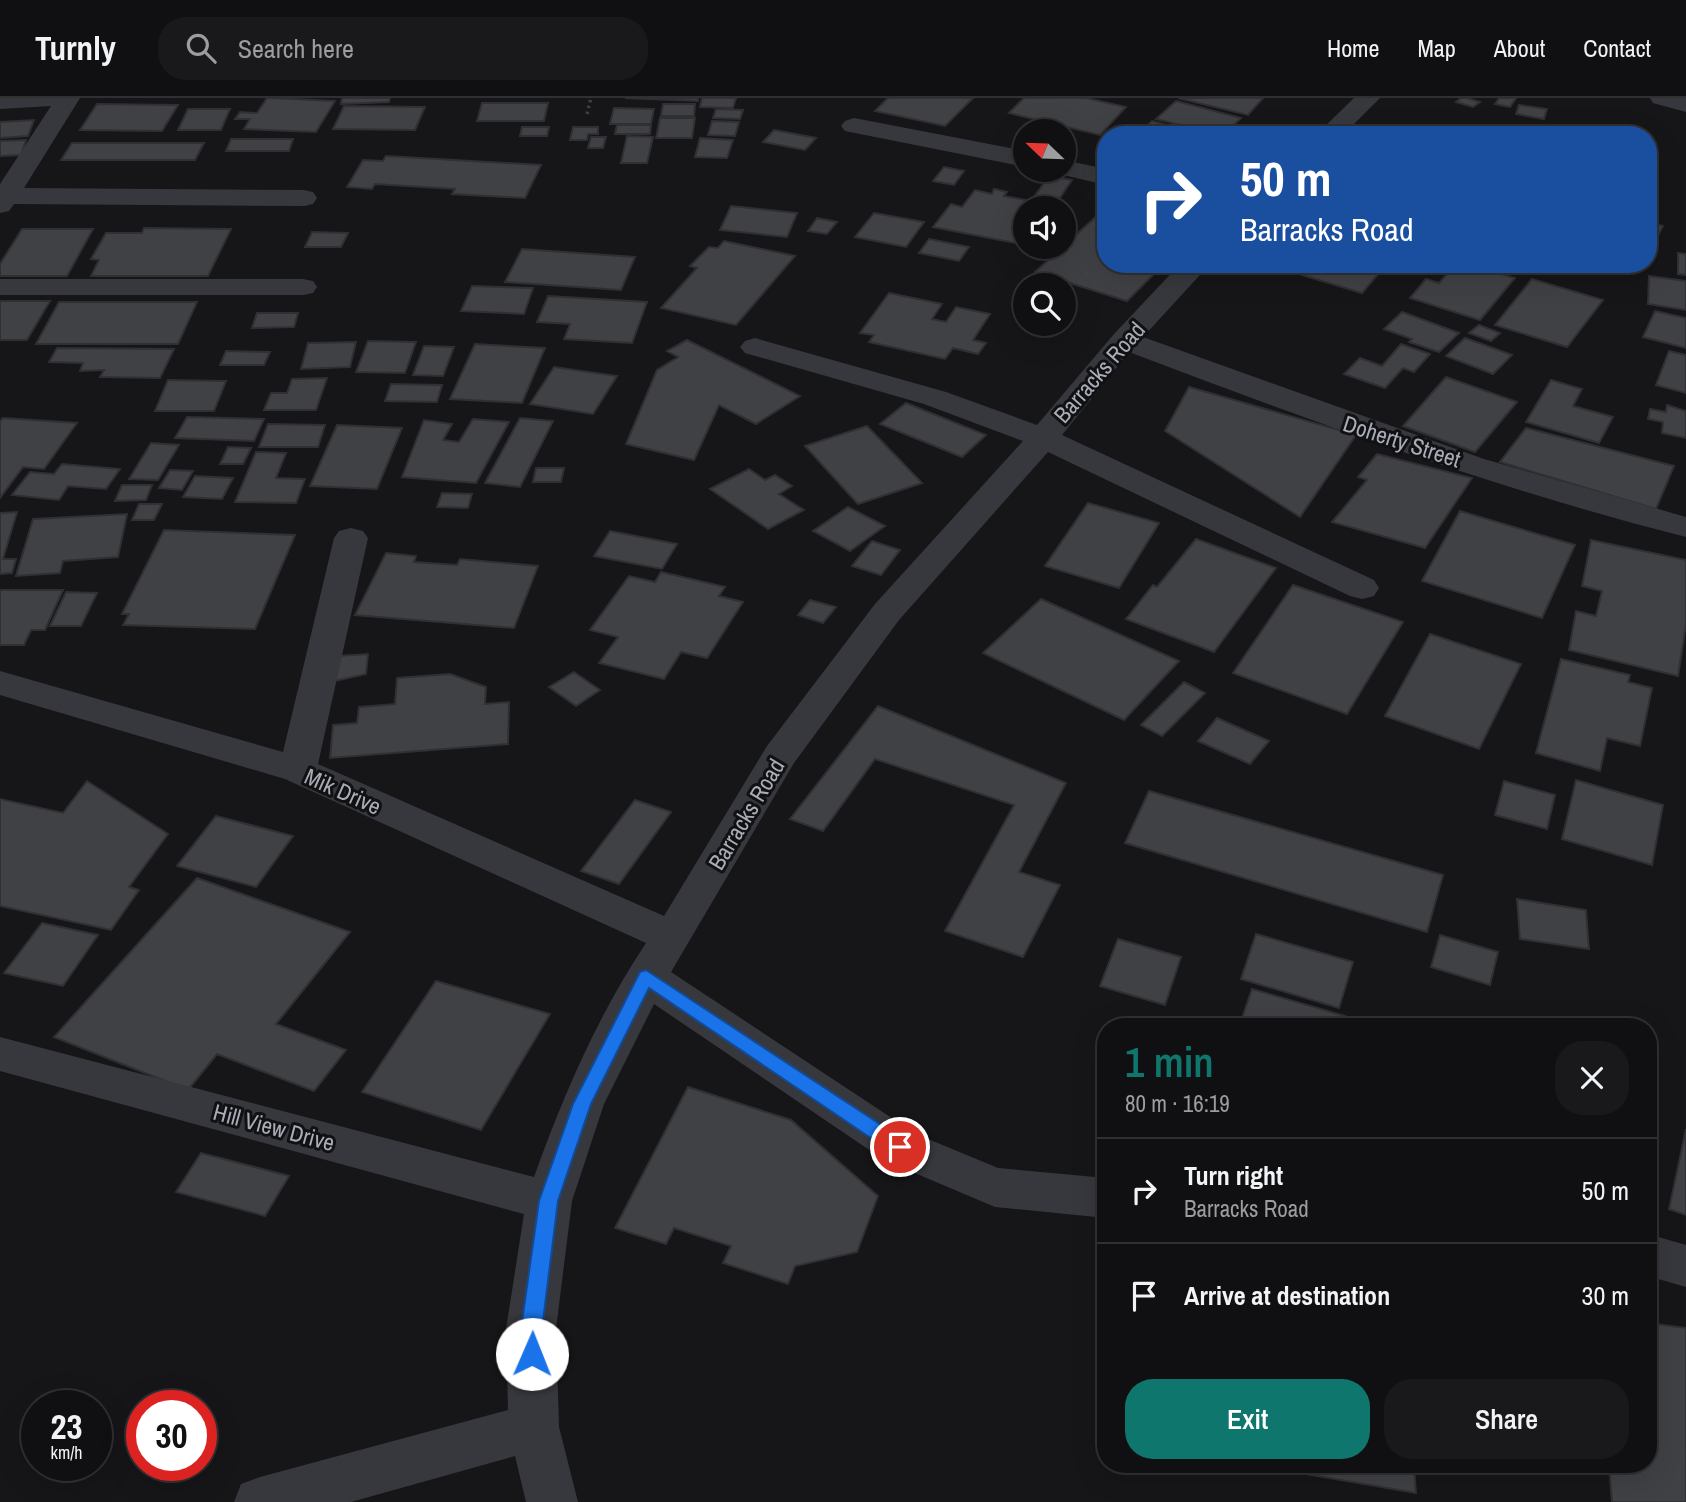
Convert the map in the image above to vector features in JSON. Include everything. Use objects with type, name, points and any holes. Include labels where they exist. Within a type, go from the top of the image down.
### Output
[{"type":"street","points":[[0,102],[60,98]]},
{"type":"street","points":[[3,201],[68,98]]},
{"type":"street","points":[[1338,126],[1368,98]]},
{"type":"street","points":[[1662,98],[1686,105]]},
{"type":"street","points":[[854,126],[1013,157]]},
{"type":"street","points":[[1076,170],[1097,175]]},
{"type":"street","points":[[3,201],[304,198]]},
{"type":"street","name":"Barracks Road","points":[[552,1502],[534,1427],[531,1329],[549,1201],[582,1104],[646,977],[673,937],[780,755],[887,611],[1043,438],[1124,340],[1187,273]]},
{"type":"street","points":[[0,286],[303,287]]},
{"type":"street","name":"Doherty Street","points":[[1124,340],[1332,418],[1591,504],[1686,527]]},
{"type":"street","points":[[755,347],[935,398],[1043,438],[1362,588]]},
{"type":"street","points":[[298,771],[351,538]]},
{"type":"street","name":"Mik Drive","points":[[0,683],[82,705],[298,771],[673,937]]},
{"type":"street","points":[[646,977],[900,1147],[995,1187],[1097,1197]]},
{"type":"street","name":"Hill View Drive","points":[[0,1054],[549,1201]]},
{"type":"street","points":[[1657,1258],[1686,1266]]},
{"type":"street","points":[[260,1502],[534,1427]]},
{"type":"path","points":[[587,114],[592,98]]},
{"type":"building","points":[[267,98],[335,101],[316,132],[244,129],[250,119],[235,119],[240,112],[257,113]]},
{"type":"building","points":[[342,98],[390,98],[389,102],[341,104]]},
{"type":"building","points":[[625,98],[698,98],[698,101]]},
{"type":"building","points":[[702,98],[736,98],[733,108],[700,107]]},
{"type":"building","points":[[888,98],[973,98],[945,126],[875,111]]},
{"type":"building","points":[[1024,98],[1086,98],[1126,107],[1108,126],[1097,126],[1097,134],[1076,129],[1076,119],[1034,119],[1009,113]]},
{"type":"building","points":[[1178,98],[1263,98],[1248,115]]},
{"type":"building","points":[[1461,98],[1480,102],[1473,107],[1456,102]]},
{"type":"building","points":[[1499,98],[1516,98],[1510,107],[1495,104]]},
{"type":"building","points":[[1176,101],[1241,118],[1233,126],[1185,126],[1156,119]]},
{"type":"building","points":[[482,103],[548,103],[544,121],[477,121]]},
{"type":"building","points":[[97,104],[178,105],[162,131],[80,130]]},
{"type":"building","points":[[663,104],[695,104],[694,116],[661,116]]},
{"type":"building","points":[[1519,105],[1547,109],[1544,119],[1516,114]]},
{"type":"building","points":[[344,106],[425,107],[415,130],[333,129]]},
{"type":"building","points":[[614,108],[654,109],[651,124],[610,124]]},
{"type":"building","points":[[188,109],[230,109],[221,130],[178,130]]},
{"type":"building","points":[[716,109],[743,110],[740,119],[713,118]]},
{"type":"building","points":[[660,118],[695,118],[692,138],[656,138]]},
{"type":"building","points":[[34,120],[28,136],[0,138],[0,122]]},
{"type":"building","points":[[712,121],[739,122],[735,136],[708,135]]},
{"type":"building","points":[[1152,121],[1170,126],[1147,126]]},
{"type":"building","points":[[617,125],[651,125],[650,134],[615,134]]},
{"type":"building","points":[[522,127],[549,127],[547,136],[520,136]]},
{"type":"building","points":[[573,127],[598,127],[598,134],[588,134],[587,140],[570,140]]},
{"type":"building","points":[[774,130],[816,138],[805,150],[763,142]]},
{"type":"building","points":[[627,136],[653,137],[647,163],[621,163]]},
{"type":"building","points":[[591,137],[606,137],[603,148],[588,148]]},
{"type":"building","points":[[700,138],[733,140],[727,158],[695,157]]},
{"type":"building","points":[[231,139],[293,139],[289,151],[226,151]]},
{"type":"building","points":[[26,140],[21,155],[0,156],[0,141]]},
{"type":"building","points":[[72,143],[204,143],[195,160],[61,160]]},
{"type":"building","points":[[386,156],[541,165],[525,198],[452,194],[455,189],[375,184],[372,189],[347,187],[363,160],[383,161]]},
{"type":"building","points":[[944,167],[964,171],[954,185],[933,181]]},
{"type":"building","points":[[1045,182],[1071,182],[1061,196],[1035,196]]},
{"type":"building","points":[[994,189],[1007,192],[1004,196],[1013,198],[1013,242],[933,227],[951,204],[962,207],[975,190],[992,194]]},
{"type":"building","points":[[731,206],[797,213],[787,237],[720,230]]},
{"type":"building","points":[[874,213],[924,222],[906,247],[855,237]]},
{"type":"building","points":[[1097,216],[1097,273],[1155,273],[1127,301],[1076,285],[1076,273],[1035,272],[1049,259],[1076,259],[1076,235]]},
{"type":"building","points":[[817,218],[837,222],[827,234],[808,231]]},
{"type":"building","points":[[1657,225],[1663,226],[1657,237]]},
{"type":"building","points":[[144,228],[231,229],[208,276],[91,276],[99,260],[91,259],[106,233],[142,233]]},
{"type":"building","points":[[22,229],[93,229],[67,276],[0,276],[0,264]]},
{"type":"building","points":[[312,232],[348,233],[341,247],[305,247]]},
{"type":"building","points":[[929,239],[969,247],[959,261],[919,253]]},
{"type":"building","points":[[724,241],[795,256],[736,325],[661,308],[697,268],[690,266],[709,247],[718,248]]},
{"type":"building","points":[[522,249],[635,257],[621,290],[505,282]]},
{"type":"building","points":[[1678,253],[1686,254],[1686,275],[1678,274]]},
{"type":"building","points":[[1295,273],[1379,273],[1362,293]]},
{"type":"building","points":[[1448,273],[1498,273],[1515,278],[1480,320],[1410,298],[1426,279],[1439,283]]},
{"type":"building","points":[[1649,276],[1686,281],[1686,310],[1648,304]]},
{"type":"building","points":[[1532,279],[1603,300],[1567,347],[1495,325]]},
{"type":"building","points":[[472,286],[533,288],[524,314],[461,311]]},
{"type":"building","points":[[889,293],[942,304],[932,319],[946,322],[956,307],[990,314],[973,340],[986,343],[978,354],[953,348],[945,359],[869,342],[874,335],[860,333]]},
{"type":"building","points":[[548,296],[647,302],[632,343],[564,339],[570,324],[537,322]]},
{"type":"building","points":[[0,301],[50,301],[27,340],[0,340]]},
{"type":"building","points":[[59,302],[197,302],[178,344],[36,344]]},
{"type":"building","points":[[1655,311],[1686,318],[1686,348],[1643,337]]},
{"type":"building","points":[[1402,312],[1459,333],[1439,352],[1409,342],[1412,339],[1384,329]]},
{"type":"building","points":[[257,313],[298,313],[294,327],[252,328]]},
{"type":"building","points":[[1479,325],[1500,333],[1491,341],[1469,333]]},
{"type":"building","points":[[1465,338],[1512,355],[1493,374],[1446,356]]},
{"type":"building","points":[[687,340],[800,396],[756,424],[719,405],[694,460],[626,444],[657,370],[678,357],[667,351]]},
{"type":"building","points":[[368,341],[416,342],[405,373],[356,372]]},
{"type":"building","points":[[356,342],[350,367],[301,369],[308,343]]},
{"type":"building","points":[[475,344],[545,348],[522,403],[450,399]]},
{"type":"building","points":[[1401,344],[1430,354],[1414,372],[1403,368],[1385,388],[1344,374],[1360,358],[1382,366]]},
{"type":"building","points":[[424,346],[454,347],[443,376],[413,375]]},
{"type":"building","points":[[57,348],[174,349],[160,378],[100,377],[104,370],[80,371],[83,363],[49,362]]},
{"type":"building","points":[[226,351],[270,352],[264,365],[220,365]]},
{"type":"building","points":[[1669,351],[1686,355],[1686,393],[1656,385]]},
{"type":"building","points":[[554,367],[617,376],[593,414],[530,404]]},
{"type":"building","points":[[1446,377],[1517,402],[1475,452],[1403,426]]},
{"type":"building","points":[[327,378],[316,410],[264,410],[271,393],[287,393],[292,379]]},
{"type":"building","points":[[168,380],[226,381],[214,411],[155,411]]},
{"type":"building","points":[[1551,380],[1582,389],[1573,406],[1613,417],[1599,443],[1526,422]]},
{"type":"building","points":[[391,384],[442,385],[437,402],[385,401]]},
{"type":"building","points":[[1189,387],[1356,435],[1300,517],[1165,431]]},
{"type":"building","points":[[906,403],[986,435],[962,457],[880,424]]},
{"type":"building","points":[[1667,405],[1686,411],[1686,438],[1662,433],[1663,422],[1648,419],[1650,409],[1666,412]]},
{"type":"building","points":[[187,417],[264,419],[254,441],[175,438]]},
{"type":"building","points":[[3,418],[77,423],[44,469],[23,467],[0,498],[0,421]]},
{"type":"building","points":[[520,418],[553,421],[520,487],[485,483]]},
{"type":"building","points":[[473,419],[509,422],[476,483],[402,477],[424,420],[452,424],[443,440],[459,442]]},
{"type":"building","points":[[268,424],[325,425],[318,447],[259,447]]},
{"type":"building","points":[[337,425],[402,428],[377,489],[310,486]]},
{"type":"building","points":[[867,426],[922,483],[858,504],[805,446]]},
{"type":"building","points":[[1526,428],[1674,466],[1656,509],[1500,462]]},
{"type":"building","points":[[151,443],[179,445],[158,480],[129,479]]},
{"type":"building","points":[[228,447],[251,448],[243,464],[220,464]]},
{"type":"building","points":[[256,452],[286,453],[276,478],[305,479],[296,503],[235,502]]},
{"type":"building","points":[[1377,454],[1472,478],[1425,548],[1332,522],[1367,480],[1358,477]]},
{"type":"building","points":[[62,464],[120,469],[106,489],[68,486],[59,500],[12,495],[30,472],[54,474]]},
{"type":"building","points":[[536,468],[564,468],[561,482],[533,482]]},
{"type":"building","points":[[749,469],[765,480],[775,475],[792,486],[779,494],[804,510],[768,529],[710,489]]},
{"type":"building","points":[[170,470],[193,471],[182,490],[159,488]]},
{"type":"building","points":[[195,476],[233,478],[222,499],[183,497]]},
{"type":"building","points":[[122,485],[152,485],[146,500],[115,501]]},
{"type":"building","points":[[442,493],[472,494],[468,508],[437,507]]},
{"type":"building","points":[[1088,503],[1159,523],[1119,588],[1045,566]]},
{"type":"building","points":[[139,504],[162,504],[154,520],[132,520]]},
{"type":"building","points":[[848,507],[885,526],[850,551],[813,531]]},
{"type":"building","points":[[1460,511],[1575,545],[1542,618],[1422,581]]},
{"type":"building","points":[[17,512],[3,559],[16,559],[12,573],[0,574],[0,513]]},
{"type":"building","points":[[127,514],[118,557],[63,561],[60,573],[16,576],[33,519]]},
{"type":"building","points":[[164,530],[295,535],[255,629],[123,625],[129,614],[122,614]]},
{"type":"building","points":[[610,531],[677,544],[662,569],[594,556]]},
{"type":"building","points":[[1196,539],[1276,568],[1214,652],[1126,619],[1153,585],[1157,587]]},
{"type":"building","points":[[1591,540],[1686,560],[1686,624],[1678,676],[1569,650],[1576,611],[1596,616],[1602,591],[1582,586]]},
{"type":"building","points":[[872,541],[900,550],[881,575],[852,566]]},
{"type":"building","points":[[386,553],[416,556],[414,562],[457,565],[460,559],[538,566],[514,628],[355,615]]},
{"type":"building","points":[[661,572],[725,587],[719,596],[743,602],[707,658],[681,652],[664,679],[599,663],[618,637],[590,630],[629,576],[655,582]]},
{"type":"building","points":[[1293,585],[1403,622],[1347,714],[1233,673]]},
{"type":"building","points":[[0,590],[63,590],[45,630],[31,630],[24,645],[0,645]]},
{"type":"building","points":[[66,592],[97,593],[81,626],[50,626]]},
{"type":"building","points":[[1041,599],[1179,661],[1124,720],[983,653]]},
{"type":"building","points":[[810,600],[836,607],[823,623],[798,615]]},
{"type":"building","points":[[1430,634],[1521,664],[1479,749],[1385,716]]},
{"type":"building","points":[[368,654],[366,674],[335,681],[337,656]]},
{"type":"building","points":[[1561,659],[1630,675],[1628,682],[1652,688],[1640,746],[1607,738],[1600,771],[1536,753]]},
{"type":"building","points":[[574,672],[600,690],[576,706],[549,687]]},
{"type":"building","points":[[450,674],[486,687],[485,704],[509,702],[508,744],[330,758],[333,725],[357,723],[359,707],[395,704],[397,678]]},
{"type":"building","points":[[1184,682],[1205,693],[1162,736],[1141,725]]},
{"type":"building","points":[[878,706],[1066,783],[1019,872],[1060,885],[1023,957],[945,931],[1014,805],[875,759],[823,831],[790,819]]},
{"type":"building","points":[[1217,718],[1269,741],[1250,764],[1198,741]]},
{"type":"building","points":[[1576,780],[1663,805],[1652,865],[1562,839]]},
{"type":"building","points":[[87,781],[168,834],[129,887],[139,890],[111,930],[0,906],[0,799],[63,813]]},
{"type":"building","points":[[1504,781],[1555,795],[1547,829],[1495,815]]},
{"type":"building","points":[[1149,791],[1443,875],[1427,932],[1125,843]]},
{"type":"building","points":[[635,800],[671,812],[619,884],[581,871]]},
{"type":"building","points":[[216,816],[293,836],[256,887],[177,866]]},
{"type":"building","points":[[197,878],[350,932],[276,1024],[346,1050],[314,1091],[217,1054],[188,1090],[54,1037]]},
{"type":"building","points":[[1517,899],[1586,910],[1589,949],[1520,939]]},
{"type":"building","points":[[42,923],[98,935],[63,986],[4,973]]},
{"type":"building","points":[[1256,934],[1353,962],[1339,1008],[1241,979]]},
{"type":"building","points":[[1440,935],[1498,952],[1490,985],[1431,967]]},
{"type":"building","points":[[1118,939],[1181,957],[1165,1005],[1100,986]]},
{"type":"building","points":[[436,981],[550,1014],[481,1130],[362,1092]]},
{"type":"building","points":[[1252,989],[1345,1016],[1344,1018],[1242,1018]]},
{"type":"building","points":[[688,1087],[791,1120],[878,1196],[857,1252],[795,1266],[788,1284],[723,1263],[731,1246],[674,1228],[666,1244],[615,1228]]},
{"type":"building","points":[[1686,1129],[1686,1215],[1669,1209]]},
{"type":"building","points":[[201,1153],[289,1176],[265,1216],[176,1192]]},
{"type":"building","points":[[1657,1324],[1686,1328],[1686,1502],[1612,1502],[1610,1473],[1657,1473]]},
{"type":"building","points":[[1300,1473],[1415,1473],[1416,1493]]},
{"type":"route","points":[[532,1354],[531,1329],[549,1201],[582,1104],[646,977],[900,1147]]}]
